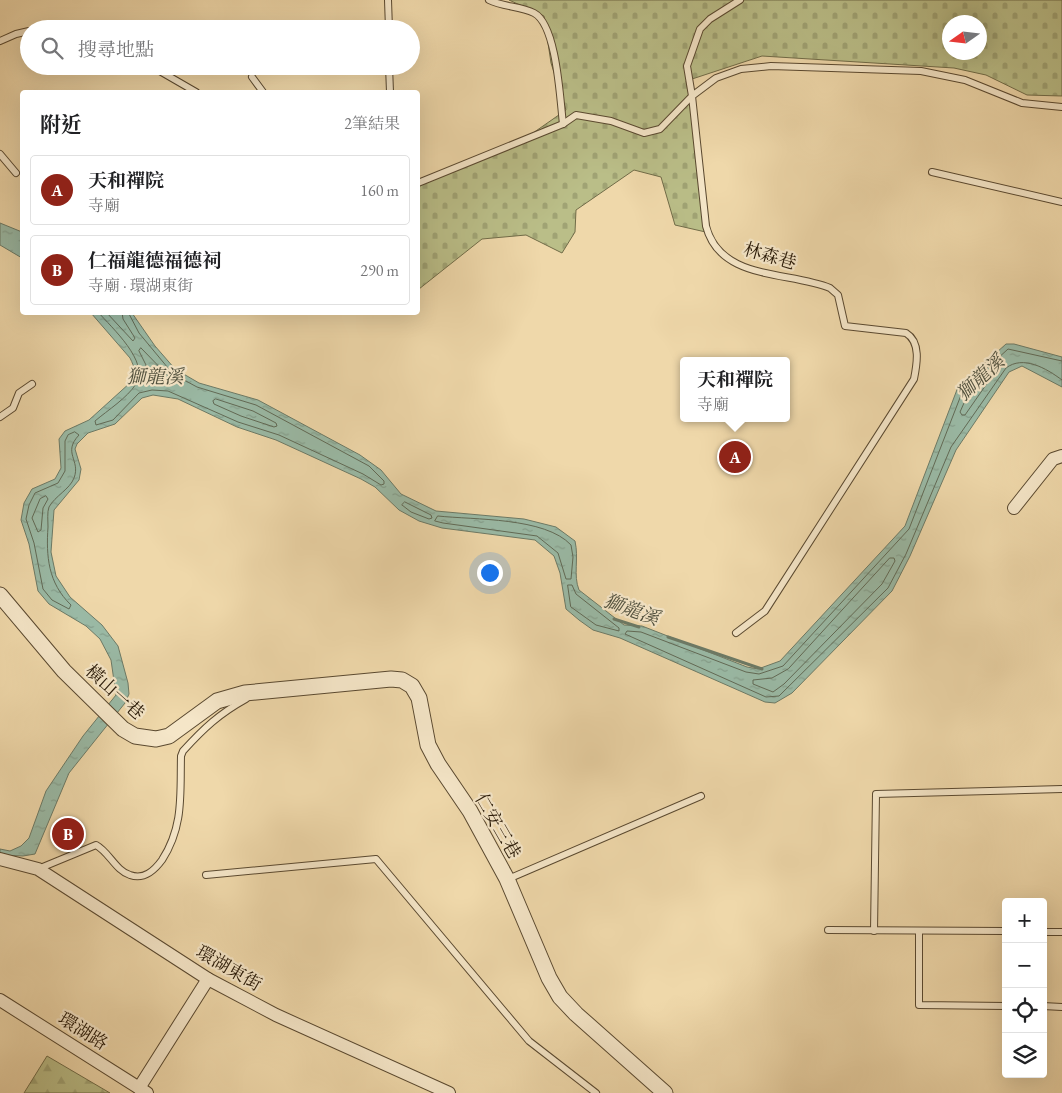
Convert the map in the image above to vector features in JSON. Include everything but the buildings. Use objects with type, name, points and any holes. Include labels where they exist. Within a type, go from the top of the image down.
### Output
[{"type":"street","points":[[1014,508],[1053,460],[1062,456]]},
{"type":"street","name":"橫山一巷","points":[[0,595],[64,672],[123,729],[136,736],[156,739],[169,736],[217,701],[258,692]]},
{"type":"street","name":"仁安三巷","points":[[258,692],[391,679],[402,680],[412,686],[419,698],[428,745],[438,764],[470,811],[507,879],[548,978],[560,997],[576,1014],[665,1093]]},
{"type":"street","name":"環湖東街","points":[[0,860],[38,869],[208,979],[276,1015],[449,1093]]},
{"type":"street","points":[[143,1090],[208,979]]},
{"type":"street","name":"環湖路","points":[[0,1000],[143,1090]]},
{"type":"lane","points":[[388,0],[389,20]]},
{"type":"lane","points":[[490,0],[536,14],[546,28],[552,42],[563,124]]},
{"type":"lane","points":[[692,96],[687,66],[700,29],[710,19],[740,0]]},
{"type":"lane","points":[[0,42],[20,33]]},
{"type":"lane","points":[[420,182],[563,124],[576,115],[611,121],[644,133],[660,129],[692,96],[716,78],[741,69],[771,66],[921,71],[965,80],[1022,103],[1062,107]]},
{"type":"lane","points":[[167,75],[193,90]]},
{"type":"lane","points":[[389,75],[390,90]]},
{"type":"lane","points":[[252,77],[261,90]]},
{"type":"lane","name":"林森巷","points":[[692,96],[706,226],[714,246],[726,258],[745,268],[830,288],[838,295],[845,326],[906,333],[912,336],[916,346],[917,364],[914,379],[765,611],[736,633]]},
{"type":"lane","points":[[0,154],[16,172]]},
{"type":"lane","points":[[932,172],[1062,202]]},
{"type":"lane","points":[[0,416],[13,408],[19,393],[32,384]]},
{"type":"lane","points":[[38,869],[96,845],[128,875],[136,877],[150,873],[172,845],[178,827],[181,756],[183,751],[207,724],[222,712],[258,692]]},
{"type":"lane","points":[[874,931],[876,794],[1062,789]]},
{"type":"lane","points":[[507,879],[701,796]]},
{"type":"lane","points":[[206,874],[376,859],[529,1041],[596,1093]]},
{"type":"lane","points":[[828,930],[1002,932]]},
{"type":"lane","points":[[919,931],[919,1005],[1002,1006]]},
{"type":"lane","points":[[1047,932],[1062,932]]},
{"type":"lane","points":[[1047,1006],[1062,1007]]},
{"type":"green space","points":[[509,0],[1062,0],[1062,96],[1027,95],[986,75],[954,68],[762,56],[686,81],[697,130],[710,233],[675,225],[661,177],[634,170],[576,210],[575,232],[562,253],[526,235],[482,239],[420,288],[420,182],[510,149],[566,110],[551,63],[544,16]]},
{"type":"green space","points":[[47,1056],[110,1093],[24,1093]]},
{"type":"water","points":[[0,223],[20,231],[20,257],[0,245]]},
{"type":"water","name":"獅龍溪","points":[[93,315],[133,315],[155,346],[175,369],[199,383],[258,400],[360,455],[381,470],[401,494],[436,511],[524,519],[556,527],[575,541],[576,578],[579,590],[624,625],[642,626],[747,667],[758,669],[780,661],[905,526],[958,387],[1006,344],[1014,344],[1062,357],[1062,387],[1022,366],[1009,372],[956,450],[910,556],[892,591],[792,693],[775,703],[765,702],[620,638],[593,630],[566,609],[560,573],[554,556],[535,540],[442,528],[419,521],[399,510],[375,487],[361,479],[276,440],[237,427],[178,399],[153,395],[142,398],[115,424],[88,433],[77,444],[75,449],[81,469],[79,480],[54,510],[51,552],[56,576],[70,597],[102,625],[118,646],[129,694],[125,703],[69,773],[35,854],[23,856],[0,855],[0,849],[10,851],[21,846],[29,838],[46,791],[83,736],[116,695],[111,660],[100,639],[86,626],[49,604],[38,591],[29,544],[21,520],[24,503],[32,489],[55,479],[61,468],[59,439],[65,431],[89,420],[131,382],[134,376],[134,368],[130,358]]},
{"type":"waterway","name":"獅龍溪","points":[[614,619],[639,627]]},
{"type":"waterway","name":"獅龍溪","points":[[668,637],[762,669]]},
{"type":"place","name":"天和禪院","points":[[735,457]]},
{"type":"place","name":"仁福龍德福德祠","points":[[68,834]]}]
